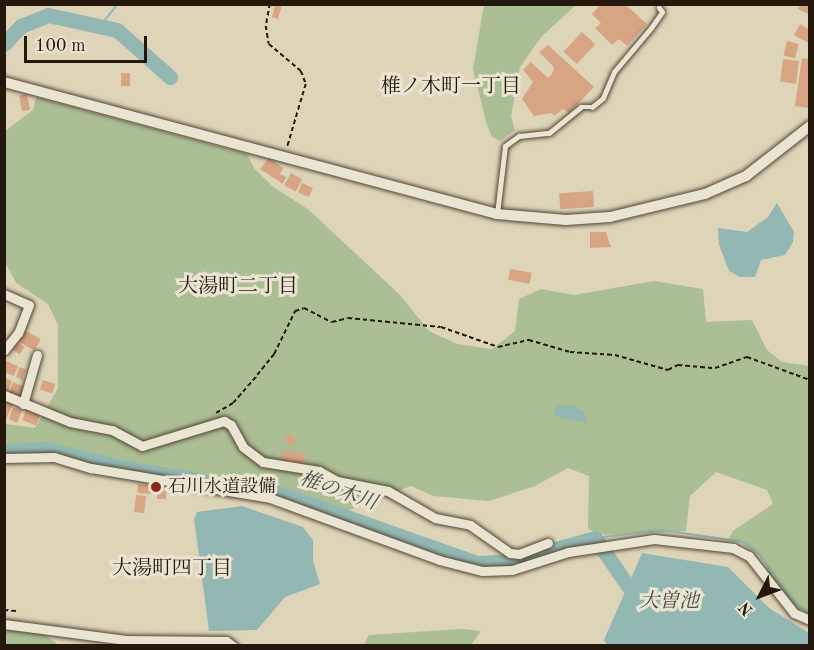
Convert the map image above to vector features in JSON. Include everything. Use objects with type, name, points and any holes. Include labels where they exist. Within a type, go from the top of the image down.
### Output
[{"type":"street","points":[[4,82],[497,214],[566,220],[610,217],[676,202],[746,176],[810,126]]},
{"type":"street","points":[[4,294],[29,305],[18,333],[4,350]]},
{"type":"street","points":[[23,404],[37,356]]},
{"type":"street","points":[[4,395],[70,422],[105,428],[142,446],[227,422],[243,447],[263,462],[319,471],[343,483],[388,491],[435,518],[470,525],[510,553],[519,554],[548,543]]},
{"type":"street","points":[[4,458],[54,457],[91,468],[270,498],[439,560],[482,571],[512,570],[568,552],[654,539],[733,548],[749,556],[794,613],[810,620]]},
{"type":"street","points":[[4,624],[126,640],[226,641],[233,645]]},
{"type":"lane","points":[[497,214],[506,146],[519,136],[549,133],[581,107],[592,106],[603,98],[614,72],[662,12],[659,8]]},
{"type":"path","points":[[270,4],[266,26],[269,44],[301,71],[306,84],[284,157]]},
{"type":"path","points":[[210,427],[210,418],[233,403],[274,354],[295,311],[304,308],[332,322],[348,318],[441,327],[498,347],[529,340],[570,352],[615,355],[668,370],[678,365],[715,368],[747,357],[810,380]]},
{"type":"path","points":[[4,610],[16,611]]},
{"type":"green space","points":[[484,5],[576,5],[542,36],[520,67],[511,116],[515,130],[500,141],[492,137],[486,122],[473,69]]},
{"type":"green space","points":[[36,97],[247,154],[254,168],[272,186],[309,210],[399,294],[429,331],[457,344],[492,349],[515,331],[519,299],[541,289],[574,295],[654,281],[703,289],[706,322],[752,320],[767,350],[782,362],[809,366],[809,613],[791,606],[772,585],[764,559],[740,542],[728,540],[733,531],[773,504],[767,490],[716,472],[690,496],[686,531],[605,535],[588,529],[589,476],[568,468],[535,486],[489,501],[433,496],[411,486],[347,511],[237,480],[48,448],[5,448],[6,424],[35,428],[58,388],[58,325],[48,304],[16,283],[5,262],[5,131],[33,110]]},
{"type":"green space","points":[[461,629],[481,631],[471,645],[364,645],[369,635]]},
{"type":"green space","points":[[4,630],[44,634],[58,645],[5,645]]},
{"type":"water","points":[[777,203],[794,232],[793,242],[785,255],[761,260],[755,277],[740,277],[729,271],[719,245],[718,228],[747,232],[768,217]]},
{"type":"water","points":[[572,405],[584,411],[588,423],[554,416],[557,406]]},
{"type":"water","points":[[242,506],[303,527],[313,540],[313,561],[320,584],[285,597],[257,630],[209,631],[194,519],[197,512]]},
{"type":"water","name":"大曽池","points":[[642,553],[728,567],[769,608],[809,633],[809,645],[607,645],[604,640]]},
{"type":"building","points":[[275,4],[282,4],[278,19],[272,17]]},
{"type":"building","points":[[601,4],[625,4],[647,24],[627,46],[619,39],[612,45],[595,28],[601,23],[592,14]]},
{"type":"building","points":[[801,4],[810,4],[810,15],[798,9]]},
{"type":"building","points":[[800,24],[810,30],[810,44],[794,35]]},
{"type":"building","points":[[582,32],[595,44],[577,64],[564,52]]},
{"type":"building","points":[[787,41],[799,44],[795,58],[783,56]]},
{"type":"building","points":[[548,45],[594,87],[569,113],[563,109],[554,116],[552,113],[534,116],[522,99],[533,82],[523,70],[531,62],[548,78],[552,74],[554,67],[539,52]]},
{"type":"building","points":[[802,58],[810,59],[808,108],[795,106]]},
{"type":"building","points":[[783,59],[799,61],[796,84],[780,82]]},
{"type":"building","points":[[121,73],[130,73],[130,86],[121,86]]},
{"type":"building","points":[[27,94],[30,110],[22,111],[19,96]]},
{"type":"building","points":[[269,158],[283,168],[280,174],[286,177],[283,184],[260,169]]},
{"type":"building","points":[[291,173],[302,179],[296,192],[284,185]]},
{"type":"building","points":[[302,183],[313,188],[309,197],[298,192]]},
{"type":"building","points":[[593,191],[594,207],[560,209],[559,193]]},
{"type":"building","points":[[590,232],[606,232],[611,247],[590,248]]},
{"type":"building","points":[[510,269],[532,273],[530,284],[508,280]]},
{"type":"building","points":[[24,330],[41,339],[35,350],[18,341]]},
{"type":"building","points":[[17,342],[25,347],[20,354],[12,350]]},
{"type":"building","points":[[4,360],[18,366],[14,376],[4,372]]},
{"type":"building","points":[[19,367],[26,369],[22,380],[16,377]]},
{"type":"building","points":[[5,378],[12,381],[8,391],[5,390]]},
{"type":"building","points":[[43,380],[55,384],[52,394],[40,390]]},
{"type":"building","points":[[13,382],[27,388],[23,398],[9,392]]},
{"type":"building","points":[[4,401],[13,404],[6,419],[4,418]]},
{"type":"building","points":[[13,407],[22,410],[17,423],[9,419]]},
{"type":"building","points":[[26,410],[40,415],[36,425],[22,420]]},
{"type":"building","points":[[288,433],[297,440],[292,446],[284,439]]},
{"type":"building","points":[[283,451],[305,453],[304,464],[282,462]]},
{"type":"building","points":[[138,484],[153,485],[152,494],[137,493]]},
{"type":"building","points":[[157,491],[166,491],[166,499],[157,499]]},
{"type":"building","points":[[136,495],[146,496],[144,513],[134,512]]},
{"type":"waterway","points":[[80,21],[104,21],[118,4]]},
{"type":"waterway","points":[[4,44],[21,26],[48,15],[117,30],[170,77]]},
{"type":"waterway","name":"椎の木川","points":[[4,451],[47,449],[120,467],[282,494],[477,563],[513,561],[595,538],[628,586]]},
{"type":"waterway","points":[[595,538],[662,530],[744,542],[757,551],[795,603],[810,613]]},
{"type":"place","name":"石川水道設備","points":[[156,487]]},
{"type":"district","name":"椎ノ木町一丁目","points":[[451,87]]},
{"type":"district","name":"大湯町二丁目","points":[[238,287]]},
{"type":"district","name":"大湯町四丁目","points":[[172,569]]}]
